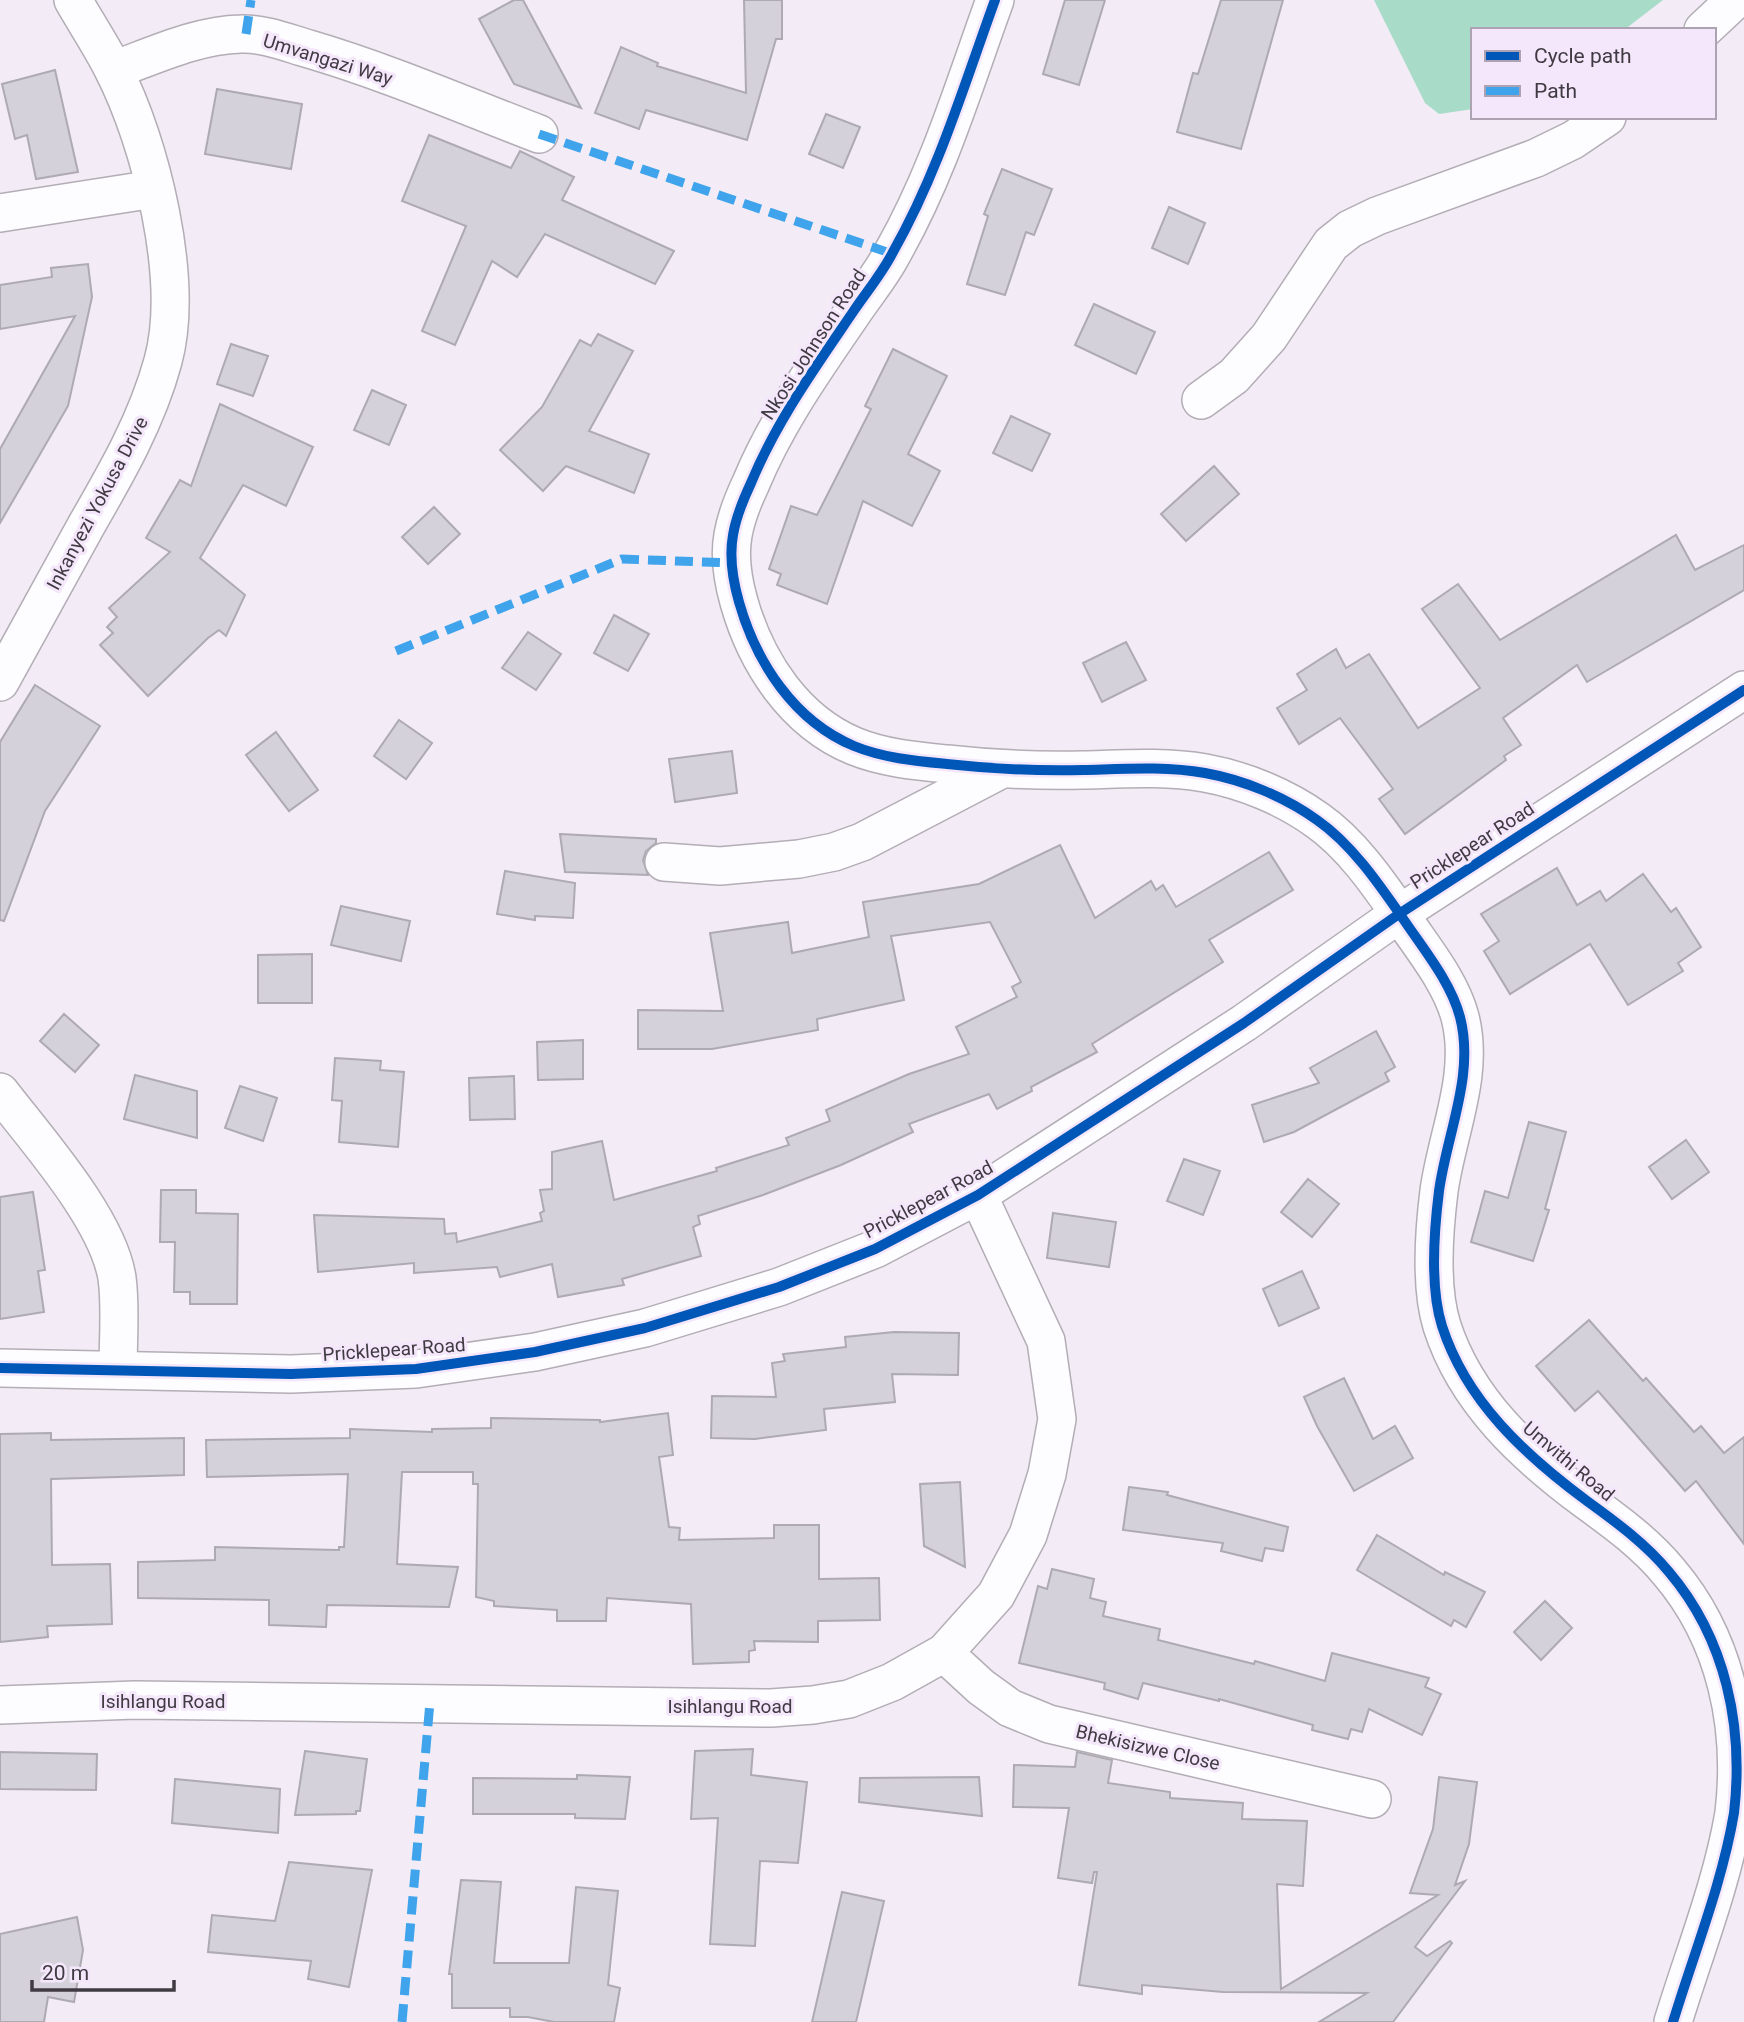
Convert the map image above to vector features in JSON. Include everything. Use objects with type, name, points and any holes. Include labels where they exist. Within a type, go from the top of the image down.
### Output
[{"type":"street","name":"Inkanyezi Yokusa Drive","points":[[0,682],[10,639],[120,467],[147,409],[163,360],[171,312],[169,262],[142,143],[114,70],[73,0]]},
{"type":"street","name":"Nkosi Johnson Road","points":[[995,0],[940,153],[893,254],[795,397],[759,463],[740,509],[732,537],[731,563],[737,598],[755,649],[785,695],[816,723],[851,745],[887,756],[1000,770],[1157,769],[1207,773],[1256,788],[1292,804],[1323,824],[1357,858],[1399,914]]},
{"type":"street","points":[[1705,28],[1735,0]]},
{"type":"street","name":"Umvangazi Way","points":[[114,70],[178,46],[218,35],[246,34],[335,57],[540,134]]},
{"type":"street","points":[[1201,400],[1234,376],[1261,347],[1331,244],[1350,229],[1377,216],[1536,158],[1573,140],[1604,119]]},
{"type":"street","points":[[0,213],[154,188]]},
{"type":"street","name":"Pricklepear Road","points":[[0,1368],[291,1374],[416,1369],[535,1352],[645,1328],[779,1287],[875,1249],[978,1195],[1244,1023],[1399,914],[1744,690]]},
{"type":"street","points":[[664,862],[720,866],[799,859],[834,852],[862,842],[1000,770]]},
{"type":"street","name":"Umvithi Road","points":[[1399,914],[1437,968],[1459,1013],[1464,1048],[1461,1095],[1440,1190],[1435,1263],[1439,1317],[1452,1354],[1474,1393],[1521,1447],[1626,1530],[1667,1569],[1694,1605],[1716,1643],[1731,1688],[1741,1773],[1735,1809],[1724,1859],[1673,2022]]},
{"type":"street","points":[[0,1091],[65,1175],[106,1243],[117,1278],[118,1370]]},
{"type":"street","name":"Isihlangu Road","points":[[0,1705],[148,1700],[771,1708],[849,1699],[892,1682],[944,1653],[996,1595],[1028,1535],[1046,1474],[1057,1419],[1046,1341],[978,1195]]},
{"type":"street","name":"Bhekisizwe Close","points":[[944,1653],[981,1687],[1010,1708],[1049,1724],[1372,1798]]},
{"type":"green space","points":[[1374,0],[1663,0],[1627,28],[1471,28],[1471,109],[1439,114],[1425,103]]},
{"type":"building","points":[[514,0],[523,0],[581,108],[514,84],[479,19]]},
{"type":"building","points":[[744,0],[782,0],[782,39],[776,39],[747,140],[646,110],[639,129],[595,113],[621,47],[658,63],[657,66],[746,93]]},
{"type":"building","points":[[1065,0],[1105,0],[1079,85],[1043,74]]},
{"type":"building","points":[[1221,0],[1283,0],[1241,149],[1177,132],[1193,73],[1198,74]]},
{"type":"building","points":[[55,70],[78,172],[36,179],[27,135],[15,139],[2,84]]},
{"type":"building","points":[[217,89],[302,104],[291,169],[205,154]]},
{"type":"building","points":[[826,114],[860,127],[843,168],[809,154]]},
{"type":"building","points":[[429,135],[511,168],[520,151],[574,177],[562,200],[674,251],[655,284],[545,234],[517,277],[492,261],[455,345],[422,331],[466,226],[402,201]]},
{"type":"building","points":[[1002,169],[1052,189],[1034,235],[1026,232],[1005,295],[967,284],[988,216],[984,214]]},
{"type":"building","points":[[1169,207],[1205,223],[1188,264],[1152,248]]},
{"type":"building","points":[[88,264],[92,297],[68,406],[0,523],[0,449],[75,316],[0,329],[0,285],[52,277],[51,268]]},
{"type":"building","points":[[1094,304],[1155,332],[1136,374],[1075,345]]},
{"type":"building","points":[[598,334],[633,351],[589,431],[649,454],[634,493],[566,466],[543,491],[500,450],[542,407],[580,340],[591,346]]},
{"type":"building","points":[[231,344],[268,356],[253,396],[217,384]]},
{"type":"building","points":[[893,349],[947,376],[908,454],[940,471],[912,526],[863,501],[827,604],[777,585],[781,574],[769,569],[791,506],[817,515],[871,409],[865,406]]},
{"type":"building","points":[[372,390],[406,405],[389,445],[354,430]]},
{"type":"building","points":[[220,404],[313,447],[286,506],[243,485],[200,558],[245,595],[226,636],[219,630],[208,638],[148,696],[100,645],[113,633],[107,627],[117,617],[109,608],[170,552],[146,538],[180,480],[191,486]]},
{"type":"building","points":[[1011,416],[1050,434],[1032,471],[993,453]]},
{"type":"building","points":[[1214,466],[1239,494],[1186,541],[1161,514]]},
{"type":"building","points":[[434,507],[460,534],[428,564],[402,537]]},
{"type":"building","points":[[1676,535],[1695,570],[1744,545],[1744,590],[1587,682],[1577,665],[1503,718],[1521,745],[1504,756],[1506,760],[1405,834],[1379,799],[1393,789],[1340,718],[1299,744],[1277,708],[1307,690],[1297,674],[1336,649],[1346,668],[1369,654],[1418,728],[1480,688],[1422,609],[1458,584],[1500,640]]},
{"type":"building","points":[[614,615],[649,634],[628,671],[594,653]]},
{"type":"building","points":[[528,632],[561,654],[536,690],[502,668]]},
{"type":"building","points":[[1126,642],[1146,680],[1102,702],[1083,663]]},
{"type":"building","points":[[35,685],[100,726],[45,811],[4,921],[0,920],[0,742]]},
{"type":"building","points":[[399,720],[432,743],[406,779],[374,756]]},
{"type":"building","points":[[276,732],[318,790],[289,811],[246,755]]},
{"type":"building","points":[[732,751],[737,793],[675,802],[669,759]]},
{"type":"building","points":[[560,834],[656,839],[656,843],[646,851],[643,860],[648,875],[565,872]]},
{"type":"building","points":[[1060,845],[1095,918],[1151,881],[1156,890],[1163,885],[1176,907],[1269,852],[1293,890],[1209,940],[1223,962],[1092,1044],[1097,1052],[1031,1087],[1032,1091],[997,1109],[989,1094],[909,1124],[913,1132],[841,1165],[698,1216],[700,1224],[693,1227],[701,1256],[622,1279],[624,1285],[558,1297],[552,1264],[500,1277],[497,1267],[414,1273],[414,1263],[318,1272],[314,1215],[444,1219],[445,1234],[456,1233],[457,1242],[542,1221],[540,1213],[544,1211],[540,1190],[552,1189],[552,1152],[602,1141],[614,1200],[717,1171],[716,1168],[789,1145],[786,1138],[830,1121],[826,1110],[909,1074],[969,1054],[956,1027],[1017,997],[1012,987],[1021,982],[990,922],[891,936],[904,1000],[817,1019],[818,1030],[712,1049],[638,1049],[638,1010],[723,1011],[710,933],[788,922],[792,953],[869,937],[863,902],[979,884]]},
{"type":"building","points":[[1557,868],[1577,905],[1600,891],[1606,901],[1643,874],[1671,912],[1676,908],[1701,947],[1678,963],[1683,971],[1628,1005],[1590,944],[1510,994],[1484,951],[1499,941],[1481,914]]},
{"type":"building","points":[[505,871],[575,883],[573,918],[535,916],[535,920],[497,914]]},
{"type":"building","points":[[341,906],[410,921],[401,961],[331,945]]},
{"type":"building","points":[[312,954],[312,1003],[258,1003],[258,955]]},
{"type":"building","points":[[64,1014],[99,1045],[75,1072],[40,1041]]},
{"type":"building","points":[[1376,1031],[1395,1067],[1385,1073],[1389,1081],[1294,1132],[1264,1142],[1252,1105],[1319,1083],[1310,1068]]},
{"type":"building","points":[[583,1040],[583,1079],[538,1080],[537,1042]]},
{"type":"building","points":[[335,1058],[381,1061],[380,1070],[404,1072],[398,1147],[339,1142],[342,1101],[332,1100]]},
{"type":"building","points":[[135,1075],[197,1091],[197,1138],[124,1119]]},
{"type":"building","points":[[514,1076],[515,1119],[470,1120],[469,1078]]},
{"type":"building","points":[[240,1086],[277,1098],[263,1141],[225,1128]]},
{"type":"building","points":[[1529,1122],[1566,1132],[1545,1209],[1549,1210],[1533,1261],[1471,1242],[1485,1191],[1508,1198]]},
{"type":"building","points":[[1686,1140],[1709,1172],[1672,1199],[1649,1167]]},
{"type":"building","points":[[1184,1159],[1220,1171],[1203,1215],[1167,1201]]},
{"type":"building","points":[[1308,1179],[1339,1204],[1312,1237],[1281,1212]]},
{"type":"building","points":[[161,1190],[196,1190],[196,1213],[238,1214],[237,1304],[190,1304],[190,1292],[174,1292],[175,1242],[160,1242]]},
{"type":"building","points":[[33,1192],[45,1270],[38,1271],[44,1312],[0,1319],[0,1197]]},
{"type":"building","points":[[1053,1213],[1116,1222],[1109,1267],[1047,1258]]},
{"type":"building","points":[[1302,1271],[1319,1308],[1279,1326],[1263,1289]]},
{"type":"building","points":[[1589,1320],[1643,1381],[1646,1378],[1694,1432],[1701,1426],[1724,1453],[1744,1437],[1744,1544],[1696,1481],[1685,1491],[1598,1391],[1575,1411],[1536,1366]]},
{"type":"building","points":[[894,1332],[959,1333],[958,1375],[892,1374],[895,1402],[824,1409],[826,1430],[755,1439],[711,1438],[712,1396],[776,1397],[772,1363],[785,1361],[783,1354],[846,1347],[845,1337]]},
{"type":"building","points":[[1344,1378],[1373,1439],[1395,1426],[1413,1458],[1354,1491],[1317,1426],[1304,1397]]},
{"type":"building","points":[[668,1413],[673,1455],[659,1457],[669,1527],[680,1528],[679,1540],[774,1538],[774,1525],[819,1525],[819,1579],[879,1578],[880,1620],[818,1621],[818,1642],[754,1641],[755,1650],[749,1651],[749,1662],[693,1664],[691,1604],[607,1598],[606,1621],[557,1621],[557,1610],[494,1606],[494,1601],[476,1597],[478,1484],[473,1484],[473,1472],[402,1472],[397,1564],[458,1567],[449,1607],[327,1605],[326,1627],[269,1625],[269,1600],[138,1598],[138,1562],[215,1560],[215,1547],[339,1550],[339,1547],[344,1547],[348,1474],[207,1477],[206,1440],[350,1438],[350,1429],[432,1432],[432,1429],[491,1428],[491,1418],[600,1422]]},
{"type":"building","points":[[51,1433],[51,1440],[184,1438],[184,1475],[51,1479],[52,1565],[110,1564],[112,1624],[47,1626],[48,1637],[0,1642],[0,1434]]},
{"type":"building","points":[[960,1482],[965,1567],[924,1546],[920,1484]]},
{"type":"building","points":[[1129,1487],[1168,1492],[1167,1495],[1288,1527],[1283,1551],[1265,1548],[1262,1561],[1221,1551],[1223,1543],[1123,1530]]},
{"type":"building","points":[[1377,1535],[1444,1575],[1445,1572],[1485,1592],[1466,1627],[1454,1620],[1451,1626],[1357,1570]]},
{"type":"building","points":[[1052,1569],[1094,1579],[1090,1598],[1106,1602],[1103,1616],[1160,1629],[1158,1640],[1254,1664],[1255,1661],[1325,1681],[1332,1653],[1429,1678],[1425,1687],[1441,1694],[1422,1735],[1369,1709],[1362,1732],[1351,1729],[1348,1739],[1312,1730],[1313,1725],[1219,1699],[1143,1683],[1138,1699],[1104,1689],[1105,1683],[1019,1663],[1038,1586],[1047,1589]]},
{"type":"building","points":[[1545,1601],[1572,1628],[1541,1660],[1514,1632]]},
{"type":"building","points":[[753,1749],[751,1775],[807,1782],[798,1863],[760,1861],[755,1946],[710,1944],[718,1818],[691,1819],[695,1751]]},
{"type":"building","points":[[305,1751],[367,1759],[360,1811],[356,1811],[356,1814],[295,1815]]},
{"type":"building","points":[[0,1752],[97,1754],[96,1790],[0,1789]]},
{"type":"building","points":[[1077,1752],[1112,1760],[1108,1783],[1170,1792],[1170,1798],[1243,1803],[1242,1819],[1307,1821],[1303,1886],[1277,1884],[1281,1989],[1438,1895],[1410,1893],[1433,1829],[1439,1777],[1477,1782],[1469,1844],[1455,1885],[1465,1881],[1415,1947],[1427,1956],[1450,1941],[1452,1943],[1393,2022],[1319,2022],[1367,1993],[1223,1992],[1142,1985],[1142,1994],[1079,1985],[1097,1872],[1094,1872],[1092,1883],[1058,1878],[1069,1808],[1013,1807],[1014,1765],[1075,1767]]},
{"type":"building","points":[[577,1775],[630,1777],[625,1819],[575,1818],[575,1814],[473,1814],[473,1778],[577,1779]]},
{"type":"building","points":[[979,1777],[982,1816],[859,1802],[860,1778]]},
{"type":"building","points":[[175,1779],[280,1789],[278,1833],[172,1823]]},
{"type":"building","points":[[289,1862],[372,1870],[349,1987],[308,1979],[311,1961],[208,1952],[212,1915],[275,1921]]},
{"type":"building","points":[[461,1880],[501,1882],[494,1963],[569,1963],[576,1887],[618,1891],[608,1985],[620,1988],[614,2022],[554,2022],[510,2017],[510,2008],[452,2008],[452,1974],[449,1974]]},
{"type":"building","points":[[842,1892],[884,1901],[856,2022],[812,2022]]},
{"type":"building","points":[[77,1917],[83,1950],[74,2002],[48,1997],[44,2022],[0,2022],[0,1934]]},
{"type":"marked path","points":[[246,34],[251,0]]},
{"type":"marked path","points":[[539,134],[893,254]]},
{"type":"marked path","points":[[396,651],[622,559],[731,563]]},
{"type":"marked path","points":[[402,2022],[430,1702]]},
{"type":"cycle path","points":[[995,0],[949,128],[909,222],[885,267],[798,393],[761,460],[743,502],[733,535],[732,560],[733,577],[746,624],[767,667],[796,705],[833,735],[865,750],[912,760],[964,766],[1032,770],[1175,769],[1205,773],[1264,790],[1305,812],[1343,842],[1376,881],[1429,956],[1456,1004],[1464,1039],[1462,1082],[1439,1191],[1435,1241],[1434,1277],[1438,1311],[1453,1353],[1482,1402],[1520,1445],[1630,1534],[1669,1572],[1689,1598],[1705,1626],[1727,1685],[1736,1748],[1734,1813],[1715,1892],[1673,2022]]},
{"type":"cycle path","points":[[0,1368],[291,1374],[416,1369],[535,1352],[645,1328],[779,1287],[875,1249],[978,1195],[1244,1023],[1399,914],[1744,690]]}]
